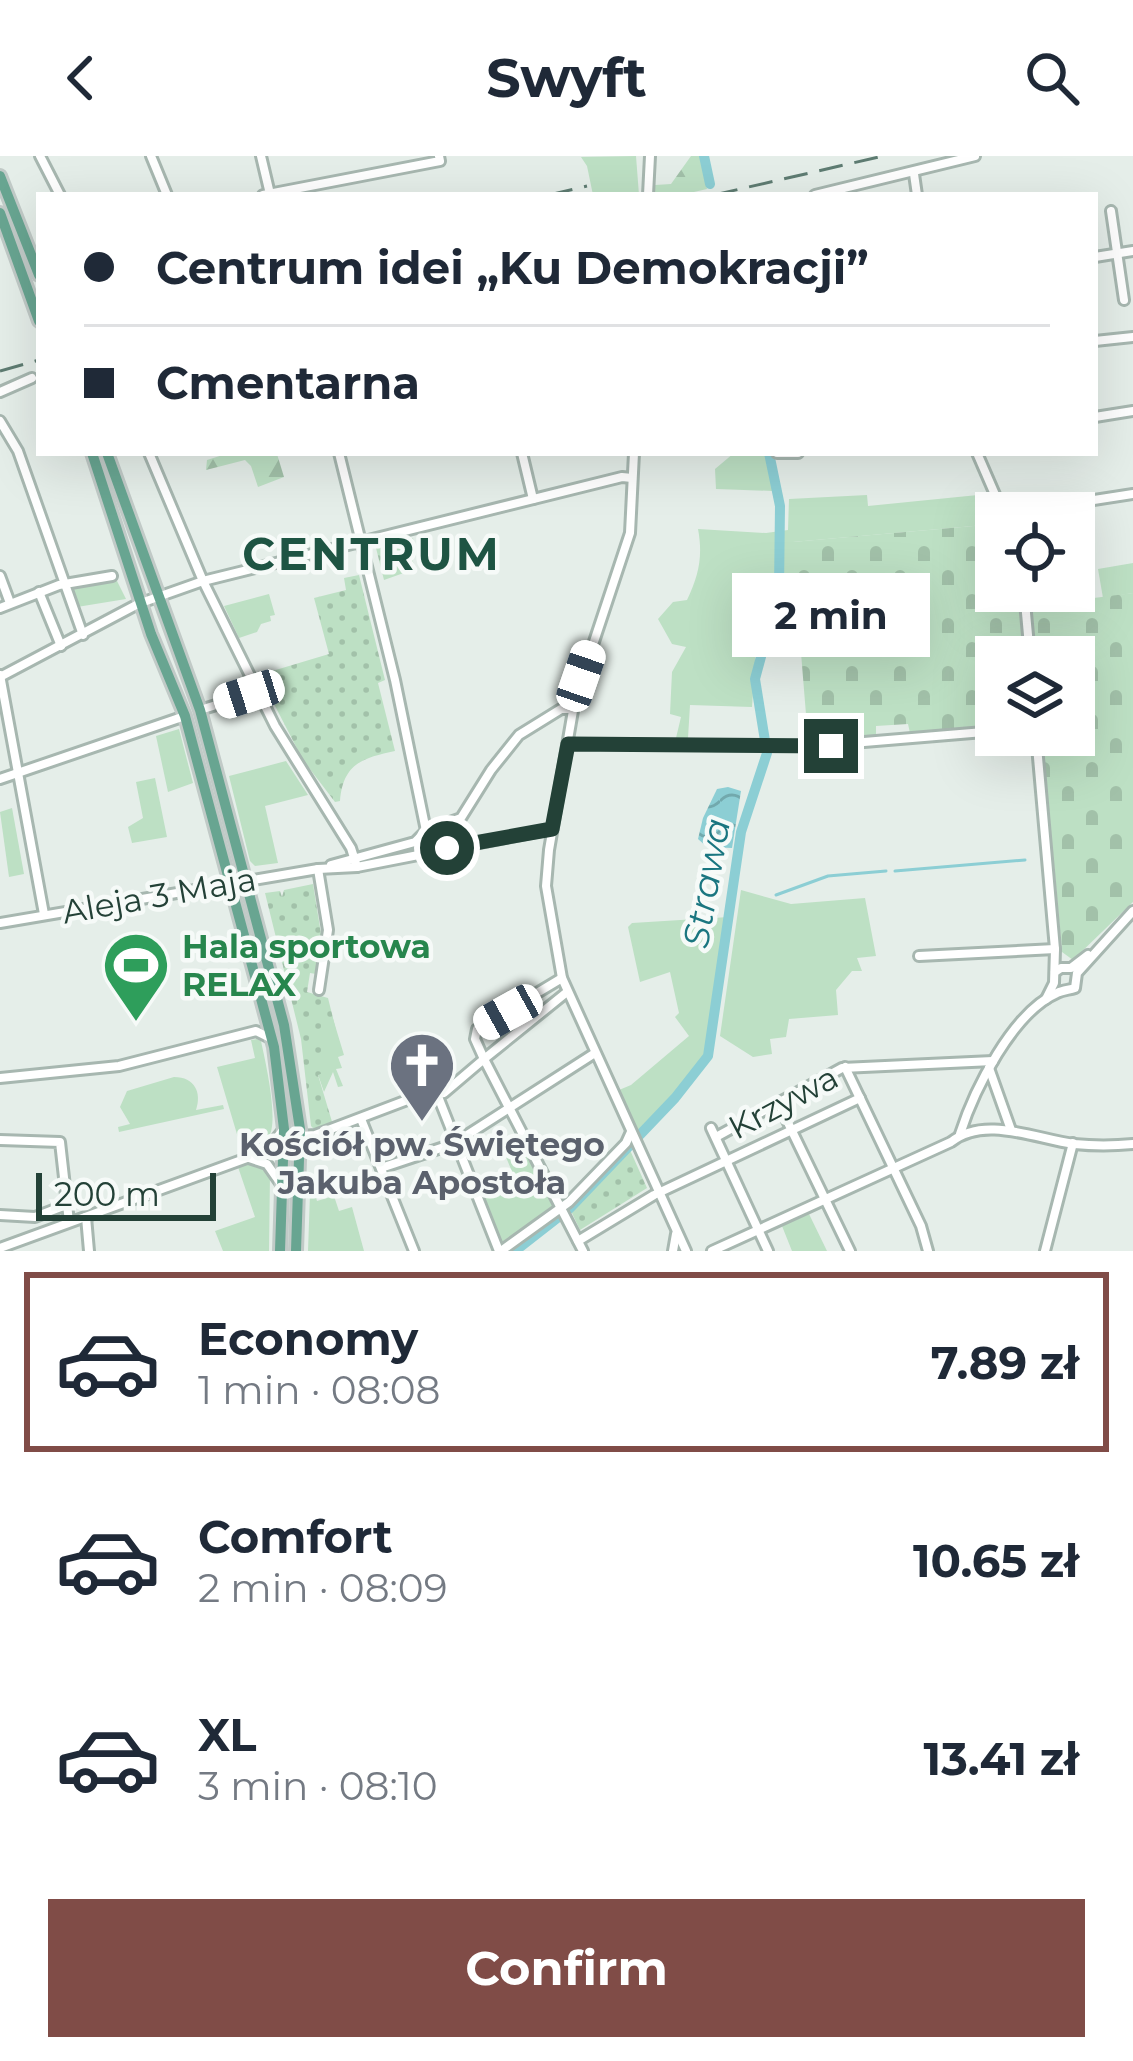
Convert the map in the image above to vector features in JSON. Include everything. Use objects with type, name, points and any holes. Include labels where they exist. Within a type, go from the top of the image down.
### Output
[{"type":"main road","points":[[0,176],[36,267]]},
{"type":"main road","points":[[0,213],[36,313]]},
{"type":"main road","points":[[93,456],[141,603],[185,716],[272,1040],[284,1129],[280,1251]]},
{"type":"main road","points":[[108,456],[200,710],[284,1025],[300,1136],[296,1251]]},
{"type":"street","points":[[40,156],[58,192]]},
{"type":"street","points":[[152,156],[166,192]]},
{"type":"street","points":[[261,156],[268,192]]},
{"type":"street","points":[[648,192],[650,156]]},
{"type":"street","points":[[829,192],[975,156]]},
{"type":"street","points":[[278,192],[440,158]]},
{"type":"street","points":[[914,174],[917,192]]},
{"type":"street","points":[[1111,212],[1124,300]]},
{"type":"street","points":[[1098,256],[1133,251]]},
{"type":"street","points":[[1098,341],[1133,337]]},
{"type":"street","points":[[0,392],[32,378]]},
{"type":"street","points":[[1098,417],[1133,411]]},
{"type":"street","points":[[0,421],[18,452],[83,635]]},
{"type":"street","points":[[150,456],[203,581],[258,692],[356,862]]},
{"type":"street","points":[[339,456],[425,851]]},
{"type":"street","points":[[523,456],[532,500]]},
{"type":"street","points":[[634,456],[630,533],[573,709],[546,886],[562,979],[686,1251]]},
{"type":"street","points":[[978,456],[996,492]]},
{"type":"street","points":[[44,915],[0,674],[141,603],[203,581],[632,478]]},
{"type":"street","points":[[1095,500],[1133,494]]},
{"type":"street","points":[[212,596],[217,584],[232,574]]},
{"type":"street","points":[[0,576],[5,606],[39,592],[112,576]]},
{"type":"street","points":[[39,592],[61,647]]},
{"type":"street","points":[[200,710],[258,692]]},
{"type":"street","points":[[356,862],[461,818],[519,735],[560,709],[573,709]]},
{"type":"street","points":[[0,778],[185,716]]},
{"type":"street","points":[[568,744],[831,746],[975,733]]},
{"type":"street","points":[[1038,756],[1055,950],[1064,976]]},
{"type":"street","points":[[356,862],[552,829]]},
{"type":"street","name":"Aleja 3 Maja","points":[[0,923],[356,862]]},
{"type":"street","points":[[317,869],[328,930],[319,990]]},
{"type":"street","points":[[250,901],[263,878]]},
{"type":"street","points":[[960,1134],[991,1065],[1064,976],[1133,911]]},
{"type":"street","points":[[919,956],[1055,950]]},
{"type":"street","points":[[562,979],[475,1031],[484,1059],[580,1246],[659,1193],[860,1099]]},
{"type":"street","points":[[300,1136],[450,1089],[567,992]]},
{"type":"street","points":[[256,1031],[264,1009]]},
{"type":"street","points":[[0,1078],[121,1066],[256,1031],[272,1040]]},
{"type":"street","points":[[381,1168],[456,1142],[596,1053]]},
{"type":"street","points":[[991,1065],[1012,1130]]},
{"type":"street","name":"Krzywa","points":[[726,1161],[714,1133],[845,1067],[991,1065]]},
{"type":"street","points":[[845,1067],[928,1251]]},
{"type":"street","points":[[437,1094],[500,1251],[563,1211],[634,1138]]},
{"type":"street","points":[[778,1102],[850,1251]]},
{"type":"street","points":[[361,1119],[414,1251]]},
{"type":"street","points":[[0,1248],[248,1157],[272,1144],[284,1129]]},
{"type":"street","points":[[712,1251],[960,1134],[1012,1130],[1073,1144],[1133,1144]]},
{"type":"street","points":[[0,1140],[60,1137],[69,1222]]},
{"type":"street","points":[[1045,1251],[1073,1144]]},
{"type":"street","points":[[248,1157],[267,1164],[283,1190]]},
{"type":"street","points":[[726,1161],[768,1251]]},
{"type":"street","points":[[0,1215],[35,1217],[66,1204]]},
{"type":"street","points":[[27,1215],[34,1235]]},
{"type":"street","points":[[86,1216],[89,1251]]},
{"type":"street","points":[[673,1251],[675,1227]]},
{"type":"green space","points":[[636,156],[639,192],[592,192],[581,157]]},
{"type":"green space","points":[[691,156],[701,156],[707,189],[654,192],[655,185],[671,184]]},
{"type":"green space","points":[[278,456],[284,477],[258,487],[245,460],[206,470],[207,460]]},
{"type":"green space","points":[[730,456],[767,456],[773,491],[716,489],[715,469]]},
{"type":"green space","points":[[867,495],[868,506],[975,495],[975,526],[793,542],[800,642],[791,639],[784,614],[767,613],[756,649],[752,707],[690,705],[688,738],[676,738],[681,717],[670,714],[672,672],[686,647],[672,644],[658,619],[673,602],[687,600],[691,591],[700,557],[698,529],[788,530],[789,499]]},
{"type":"green space","points":[[975,526],[975,612],[1021,612],[1022,636],[975,636],[975,728],[910,733],[908,724],[876,726],[876,735],[808,739],[792,542]]},
{"type":"green space","points":[[413,538],[415,569],[384,580],[376,548]]},
{"type":"green space","points":[[1133,563],[1133,593],[1103,598],[1098,569]]},
{"type":"green space","points":[[359,575],[385,680],[378,683],[395,751],[356,765],[345,779],[340,801],[335,802],[303,760],[259,675],[329,654],[314,598],[346,590],[344,578]]},
{"type":"green space","points":[[116,579],[126,599],[77,607],[70,590]]},
{"type":"green space","points":[[1133,593],[1133,902],[1073,960],[1062,952],[1044,756],[1095,756],[1095,636],[1033,636],[1031,612],[1095,612],[1095,598]]},
{"type":"green space","points":[[269,594],[275,615],[270,616],[271,621],[239,638],[224,606]]},
{"type":"green space","points":[[179,729],[193,783],[168,792],[156,736]]},
{"type":"green space","points":[[286,761],[308,795],[265,806],[278,863],[255,866],[229,776]]},
{"type":"green space","points":[[155,778],[167,837],[132,843],[128,827],[143,818],[136,782]]},
{"type":"green space","points":[[12,808],[24,874],[9,877],[0,812]]},
{"type":"green space","points":[[313,884],[322,940],[316,974],[310,973],[307,992],[328,998],[336,1030],[318,1035],[328,1071],[318,1075],[333,1125],[316,1131],[311,1126],[301,1039],[265,893],[280,891],[282,897],[284,890]]},
{"type":"green space","points":[[741,890],[791,904],[865,898],[876,956],[857,958],[862,971],[852,971],[836,990],[838,1015],[789,1019],[786,1037],[770,1039],[772,1054],[753,1057],[720,1036]]},
{"type":"green space","points":[[729,917],[708,1049],[677,1094],[643,1132],[638,1130],[619,1090],[689,1036],[675,1017],[679,1013],[670,972],[640,982],[628,927]]},
{"type":"green space","points":[[331,1012],[344,1055],[338,1057],[342,1068],[336,1069],[343,1086],[338,1087],[333,1072],[324,1092],[314,1063],[316,1017]]},
{"type":"green space","points":[[257,1039],[273,1119],[268,1138],[242,1151],[217,1067],[255,1058],[251,1040]]},
{"type":"green space","points":[[174,1077],[195,1087],[196,1110],[223,1105],[224,1109],[119,1132],[118,1127],[130,1124],[120,1107],[127,1091]]},
{"type":"green space","points":[[522,1140],[553,1203],[550,1210],[502,1242],[481,1188],[513,1174],[503,1150]]},
{"type":"green space","points":[[630,1150],[647,1188],[580,1230],[571,1211]]},
{"type":"green space","points":[[251,1163],[270,1174],[269,1251],[223,1251],[215,1231],[255,1217],[238,1167]]},
{"type":"green space","points":[[310,1194],[317,1201],[334,1196],[339,1211],[352,1207],[364,1251],[308,1251]]},
{"type":"green space","points":[[809,1214],[827,1251],[792,1251],[782,1226]]},
{"type":"water","points":[[717,789],[741,791],[732,848],[707,847],[698,839],[703,818]]},
{"type":"waterway","name":"Strawa","points":[[704,156],[710,184]]},
{"type":"waterway","name":"Strawa","points":[[515,1251],[570,1208],[675,1098],[708,1056],[741,832],[767,753],[755,679],[779,590],[780,506],[770,456]]},
{"type":"waterway","points":[[895,871],[1025,860]]},
{"type":"waterway","points":[[776,895],[828,876],[886,871]]},
{"type":"railway","points":[[727,192],[883,156]]},
{"type":"railway","points":[[562,192],[587,186]]},
{"type":"railway","points":[[0,371],[36,361]]},
{"type":"place","name":"Hala sportowa RELAX","points":[[136,1024]]},
{"type":"place","name":"Kościół pw. Świętego Jakuba Apostoła","points":[[422,1124]]},
{"type":"district","name":"CENTRUM","points":[[372,553]]},
{"type":"route","points":[[447,848],[552,829],[568,744],[831,746]]}]
